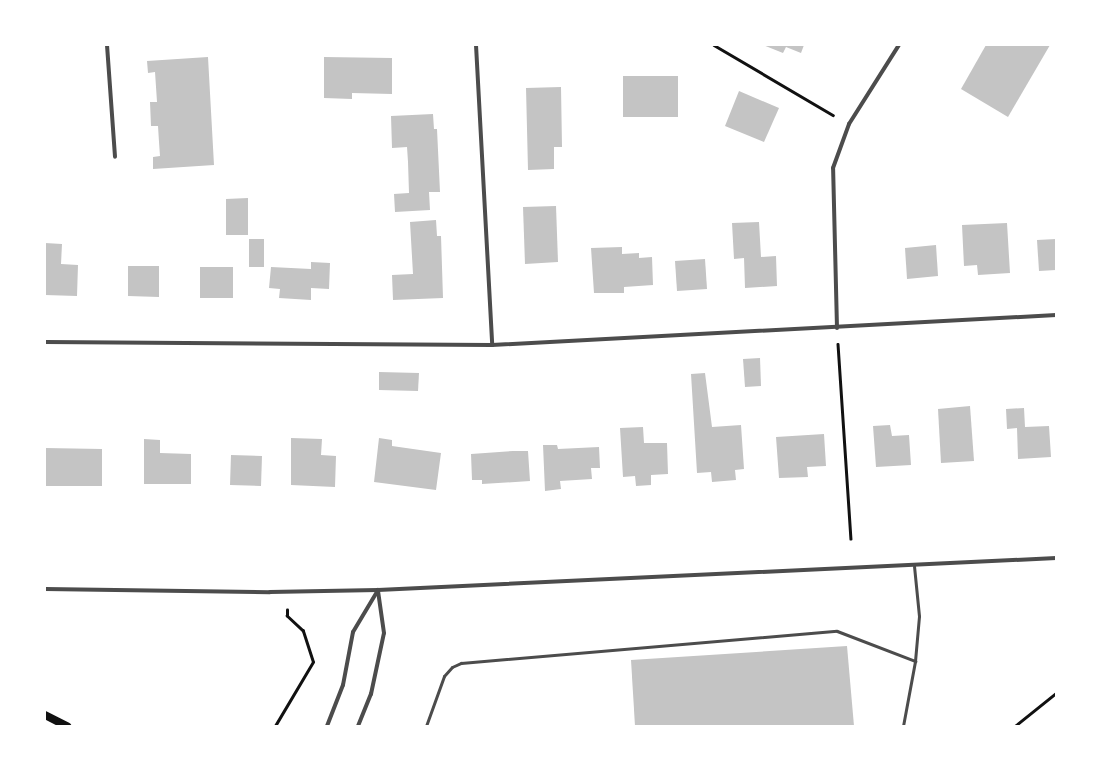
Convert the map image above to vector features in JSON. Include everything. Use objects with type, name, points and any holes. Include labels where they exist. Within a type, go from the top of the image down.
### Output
[{"type":"main road","points":[[45,714],[67,726]]},
{"type":"street","points":[[107,45],[114,156]]},
{"type":"street","points":[[476,45],[492,345]]},
{"type":"street","points":[[837,328],[833,168],[849,124],[899,45]]},
{"type":"street","points":[[45,342],[492,345],[837,328],[1056,315]]},
{"type":"street","points":[[45,588],[288,591],[378,590],[914,566],[1056,558]]},
{"type":"street","points":[[327,726],[343,685],[353,632],[378,590]]},
{"type":"street","points":[[358,726],[371,694],[384,633],[378,590]]},
{"type":"lane","points":[[903,726],[915,661],[918,616],[914,566]]},
{"type":"lane","points":[[426,726],[444,676],[452,667],[461,663],[837,631],[915,661]]},
{"type":"path","points":[[714,45],[849,124]]},
{"type":"path","points":[[837,328],[851,539]]},
{"type":"path","points":[[275,726],[313,662],[303,631],[287,616],[288,591]]},
{"type":"path","points":[[1015,726],[1056,693]]},
{"type":"building","points":[[763,45],[804,45],[801,53],[786,47],[783,53]]},
{"type":"building","points":[[986,45],[1050,45],[1008,117],[961,89]]},
{"type":"building","points":[[208,57],[214,165],[153,169],[153,157],[160,156],[158,126],[151,126],[150,102],[157,102],[155,72],[148,73],[147,61]]},
{"type":"building","points":[[324,57],[392,58],[392,94],[352,93],[352,99],[324,98]]},
{"type":"building","points":[[623,76],[678,76],[678,117],[623,117]]},
{"type":"building","points":[[561,87],[562,147],[554,147],[554,169],[528,170],[526,88]]},
{"type":"building","points":[[739,91],[779,108],[764,142],[725,126]]},
{"type":"building","points":[[433,114],[434,129],[437,129],[440,192],[429,192],[430,210],[395,212],[394,194],[409,193],[408,162],[407,147],[392,148],[391,116]]},
{"type":"building","points":[[248,198],[248,235],[226,235],[226,199]]},
{"type":"building","points":[[556,206],[558,262],[525,264],[523,207]]},
{"type":"building","points":[[436,220],[437,236],[441,236],[443,298],[393,300],[392,275],[413,274],[410,222]]},
{"type":"building","points":[[759,222],[761,257],[776,256],[777,286],[745,288],[744,258],[734,259],[732,223]]},
{"type":"building","points":[[1007,223],[1010,273],[978,275],[977,265],[964,266],[962,225]]},
{"type":"building","points":[[249,239],[264,239],[264,267],[249,267]]},
{"type":"building","points":[[1056,239],[1056,270],[1039,271],[1037,240]]},
{"type":"building","points":[[45,243],[62,244],[61,264],[78,265],[77,296],[45,295]]},
{"type":"building","points":[[936,245],[938,276],[907,279],[905,248]]},
{"type":"building","points":[[622,247],[622,254],[639,253],[639,258],[652,257],[653,285],[624,287],[624,293],[594,293],[591,248]]},
{"type":"building","points":[[705,259],[707,289],[677,291],[675,261]]},
{"type":"building","points":[[311,262],[330,263],[329,289],[311,288],[311,300],[279,298],[280,289],[269,288],[271,267],[311,269]]},
{"type":"building","points":[[128,266],[159,266],[159,297],[128,296]]},
{"type":"building","points":[[200,267],[233,267],[233,298],[200,298]]},
{"type":"building","points":[[760,358],[761,386],[745,387],[743,359]]},
{"type":"building","points":[[379,372],[419,373],[418,391],[379,390]]},
{"type":"building","points":[[705,373],[712,427],[741,425],[744,469],[735,470],[736,480],[712,482],[711,472],[697,473],[691,374]]},
{"type":"building","points":[[970,406],[974,461],[941,463],[938,409]]},
{"type":"building","points":[[1024,408],[1025,427],[1049,426],[1051,457],[1018,459],[1017,428],[1007,429],[1006,409]]},
{"type":"building","points":[[890,425],[892,436],[909,435],[911,465],[876,467],[873,426]]},
{"type":"building","points":[[643,427],[644,443],[667,443],[668,474],[651,475],[651,485],[636,486],[635,476],[623,477],[620,428]]},
{"type":"building","points":[[824,434],[826,466],[807,467],[808,477],[779,478],[776,437]]},
{"type":"building","points":[[291,438],[322,439],[321,455],[336,456],[335,487],[291,485]]},
{"type":"building","points":[[379,438],[392,440],[392,446],[441,453],[436,490],[374,482]]},
{"type":"building","points":[[144,439],[160,440],[160,453],[191,454],[191,484],[144,484]]},
{"type":"building","points":[[543,445],[557,445],[558,449],[599,447],[600,468],[591,468],[592,479],[560,481],[561,489],[545,491]]},
{"type":"building","points":[[45,448],[102,449],[102,486],[45,486]]},
{"type":"building","points":[[528,451],[530,481],[482,484],[482,480],[472,480],[471,454]]},
{"type":"building","points":[[231,455],[262,456],[261,486],[230,485]]},
{"type":"building","points":[[847,646],[854,726],[635,726],[631,660]]}]
